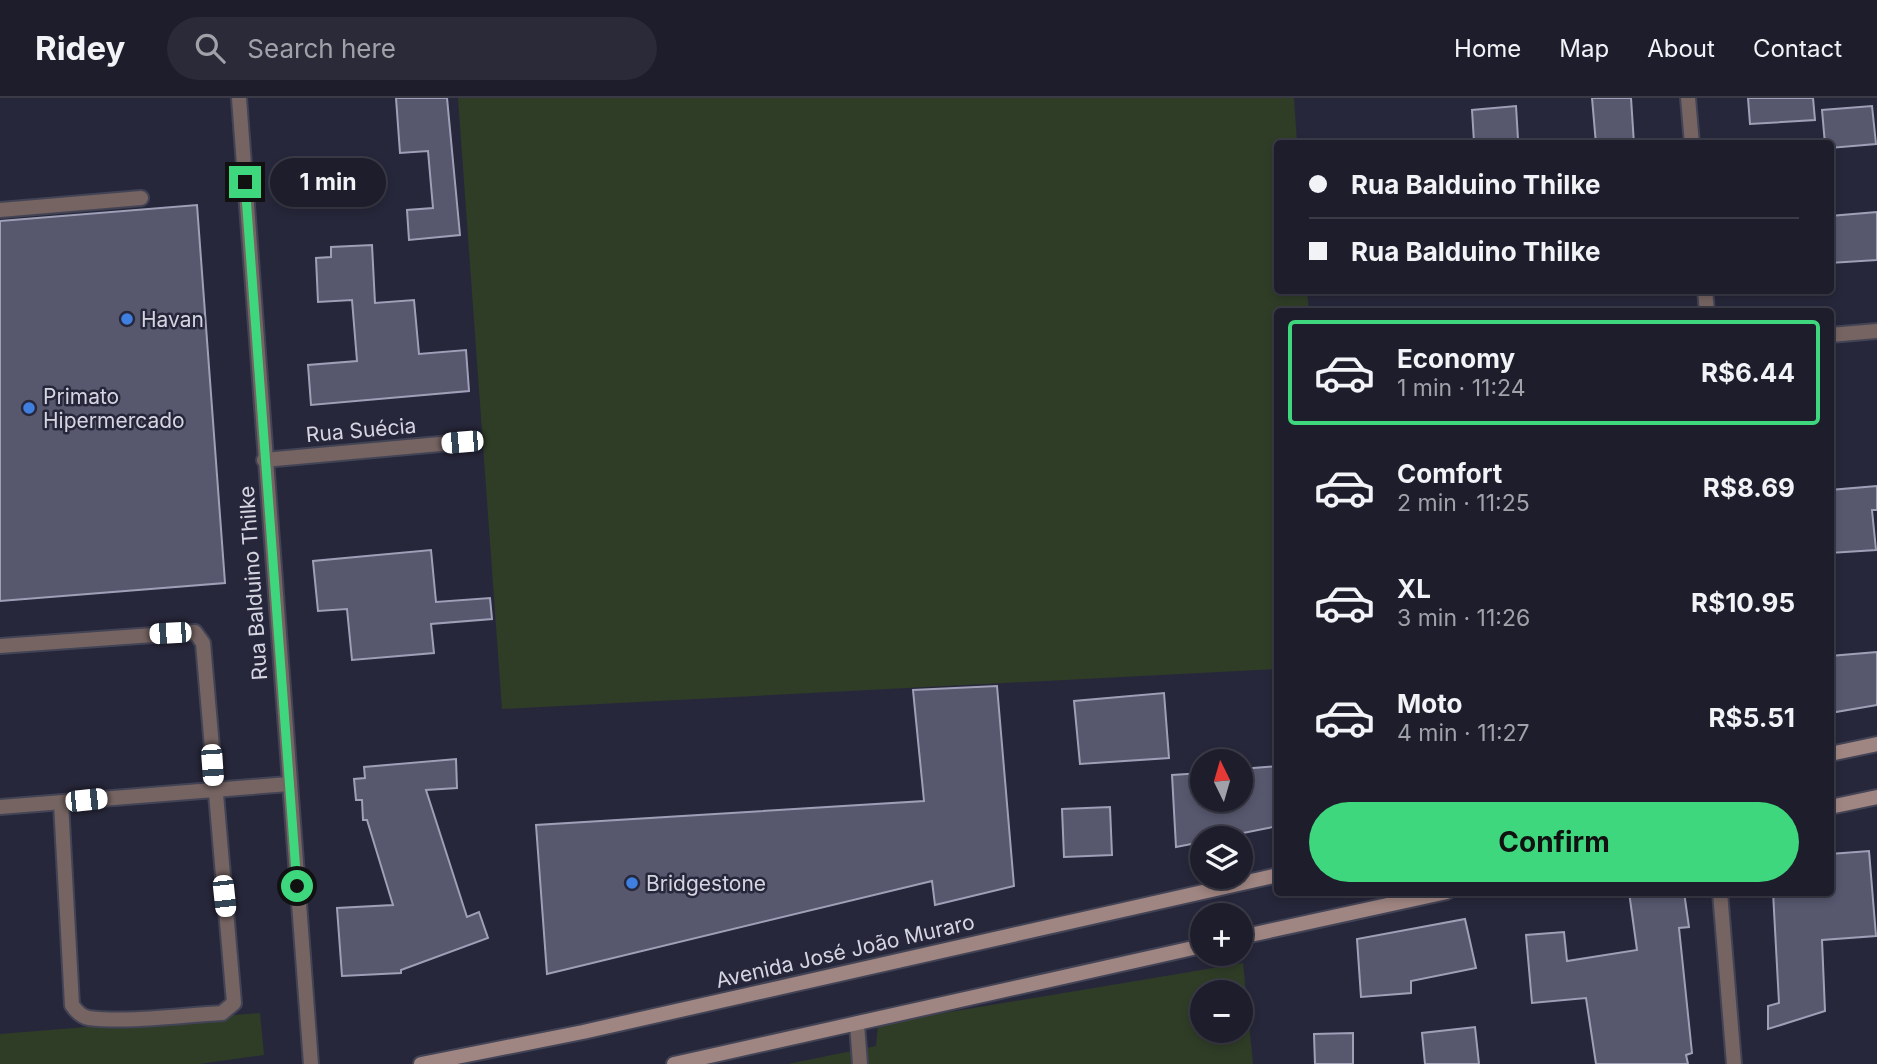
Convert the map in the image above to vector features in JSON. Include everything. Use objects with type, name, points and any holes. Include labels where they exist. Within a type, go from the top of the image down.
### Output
[{"type":"main road","points":[[1834,753],[1877,744]]},
{"type":"main road","points":[[1834,806],[1877,797]]},
{"type":"main road","name":"Avenida José João Muraro","points":[[421,1064],[583,1032],[1274,876]]},
{"type":"main road","points":[[1355,911],[1403,896]]},
{"type":"main road","points":[[1253,934],[1428,896]]},
{"type":"main road","points":[[674,1064],[1190,949]]},
{"type":"street","name":"Rua Balduino Thilke","points":[[240,98],[264,460],[311,1064]]},
{"type":"street","points":[[1688,98],[1692,140]]},
{"type":"street","points":[[0,210],[141,198]]},
{"type":"street","points":[[1834,335],[1877,331]]},
{"type":"street","name":"Rua Suécia","points":[[264,460],[462,442]]},
{"type":"street","points":[[0,646],[195,632],[204,643],[214,790],[234,1003],[222,1013],[87,1018],[76,1011],[72,1005],[61,803]]},
{"type":"street","points":[[0,807],[289,784]]},
{"type":"street","points":[[1720,896],[1734,1064]]},
{"type":"street","points":[[857,1024],[860,1064]]},
{"type":"green space","points":[[458,98],[1294,98],[1297,140],[1274,140],[1274,294],[1307,294],[1309,308],[1274,308],[1274,669],[502,709]]},
{"type":"green space","points":[[1225,966],[1243,966],[1245,980],[1190,980],[1190,1043],[1251,1043],[1253,1064],[788,1064],[876,1046],[878,1024]]},
{"type":"green space","points":[[260,1013],[264,1055],[199,1064],[0,1064],[0,1034]]},
{"type":"building","points":[[396,98],[447,98],[460,235],[409,240],[407,210],[433,208],[428,151],[400,153]]},
{"type":"building","points":[[1592,98],[1631,98],[1634,140],[1596,140]]},
{"type":"building","points":[[1748,98],[1813,98],[1815,120],[1750,124]]},
{"type":"building","points":[[1516,106],[1518,139],[1474,140],[1472,110]]},
{"type":"building","points":[[1872,106],[1876,144],[1834,148],[1834,140],[1825,140],[1822,110]]},
{"type":"building","name":"Havan","points":[[197,205],[225,583],[0,601],[0,221]]},
{"type":"building","points":[[1877,212],[1877,260],[1834,263],[1834,216]]},
{"type":"building","points":[[372,245],[375,303],[414,300],[419,354],[466,350],[469,391],[311,405],[308,365],[357,361],[352,300],[318,302],[316,258],[331,257],[331,247]]},
{"type":"building","points":[[1877,486],[1877,510],[1872,510],[1876,550],[1834,553],[1834,490]]},
{"type":"building","points":[[431,550],[436,602],[490,598],[492,619],[431,624],[434,653],[352,660],[347,609],[318,611],[313,561]]},
{"type":"building","points":[[1877,652],[1877,705],[1834,712],[1834,656]]},
{"type":"building","points":[[997,686],[1014,886],[935,905],[932,881],[547,974],[536,825],[924,801],[913,690]]},
{"type":"building","points":[[1164,693],[1169,758],[1080,764],[1074,701]]},
{"type":"building","points":[[456,759],[457,788],[426,790],[467,917],[479,912],[488,938],[401,970],[401,973],[342,976],[337,908],[393,905],[367,820],[363,820],[362,800],[356,800],[354,779],[365,778],[364,767]]},
{"type":"building","points":[[1274,766],[1274,827],[1253,831],[1253,826],[1190,826],[1190,844],[1176,847],[1172,775],[1190,774],[1190,812],[1253,812],[1253,768]]},
{"type":"building","points":[[1110,807],[1112,855],[1064,857],[1062,809]]},
{"type":"building","points":[[1869,851],[1876,936],[1822,940],[1825,1011],[1768,1029],[1768,1006],[1779,1003],[1773,896],[1834,896],[1834,854]]},
{"type":"building","points":[[1630,896],[1685,896],[1689,927],[1679,928],[1692,1053],[1686,1055],[1688,1064],[1596,1064],[1586,998],[1532,1003],[1526,935],[1564,932],[1567,961],[1637,950]]},
{"type":"building","points":[[1465,919],[1476,968],[1411,981],[1411,993],[1361,997],[1357,939]]},
{"type":"building","points":[[1475,1027],[1479,1064],[1425,1064],[1422,1033]]},
{"type":"building","points":[[1353,1033],[1353,1064],[1315,1064],[1314,1034]]},
{"type":"place","name":"Havan","points":[[127,319]]},
{"type":"place","name":"Primato Hipermercado","points":[[29,408]]},
{"type":"place","name":"Bridgestone","points":[[632,883]]},
{"type":"route","points":[[245,182],[297,886]]}]
